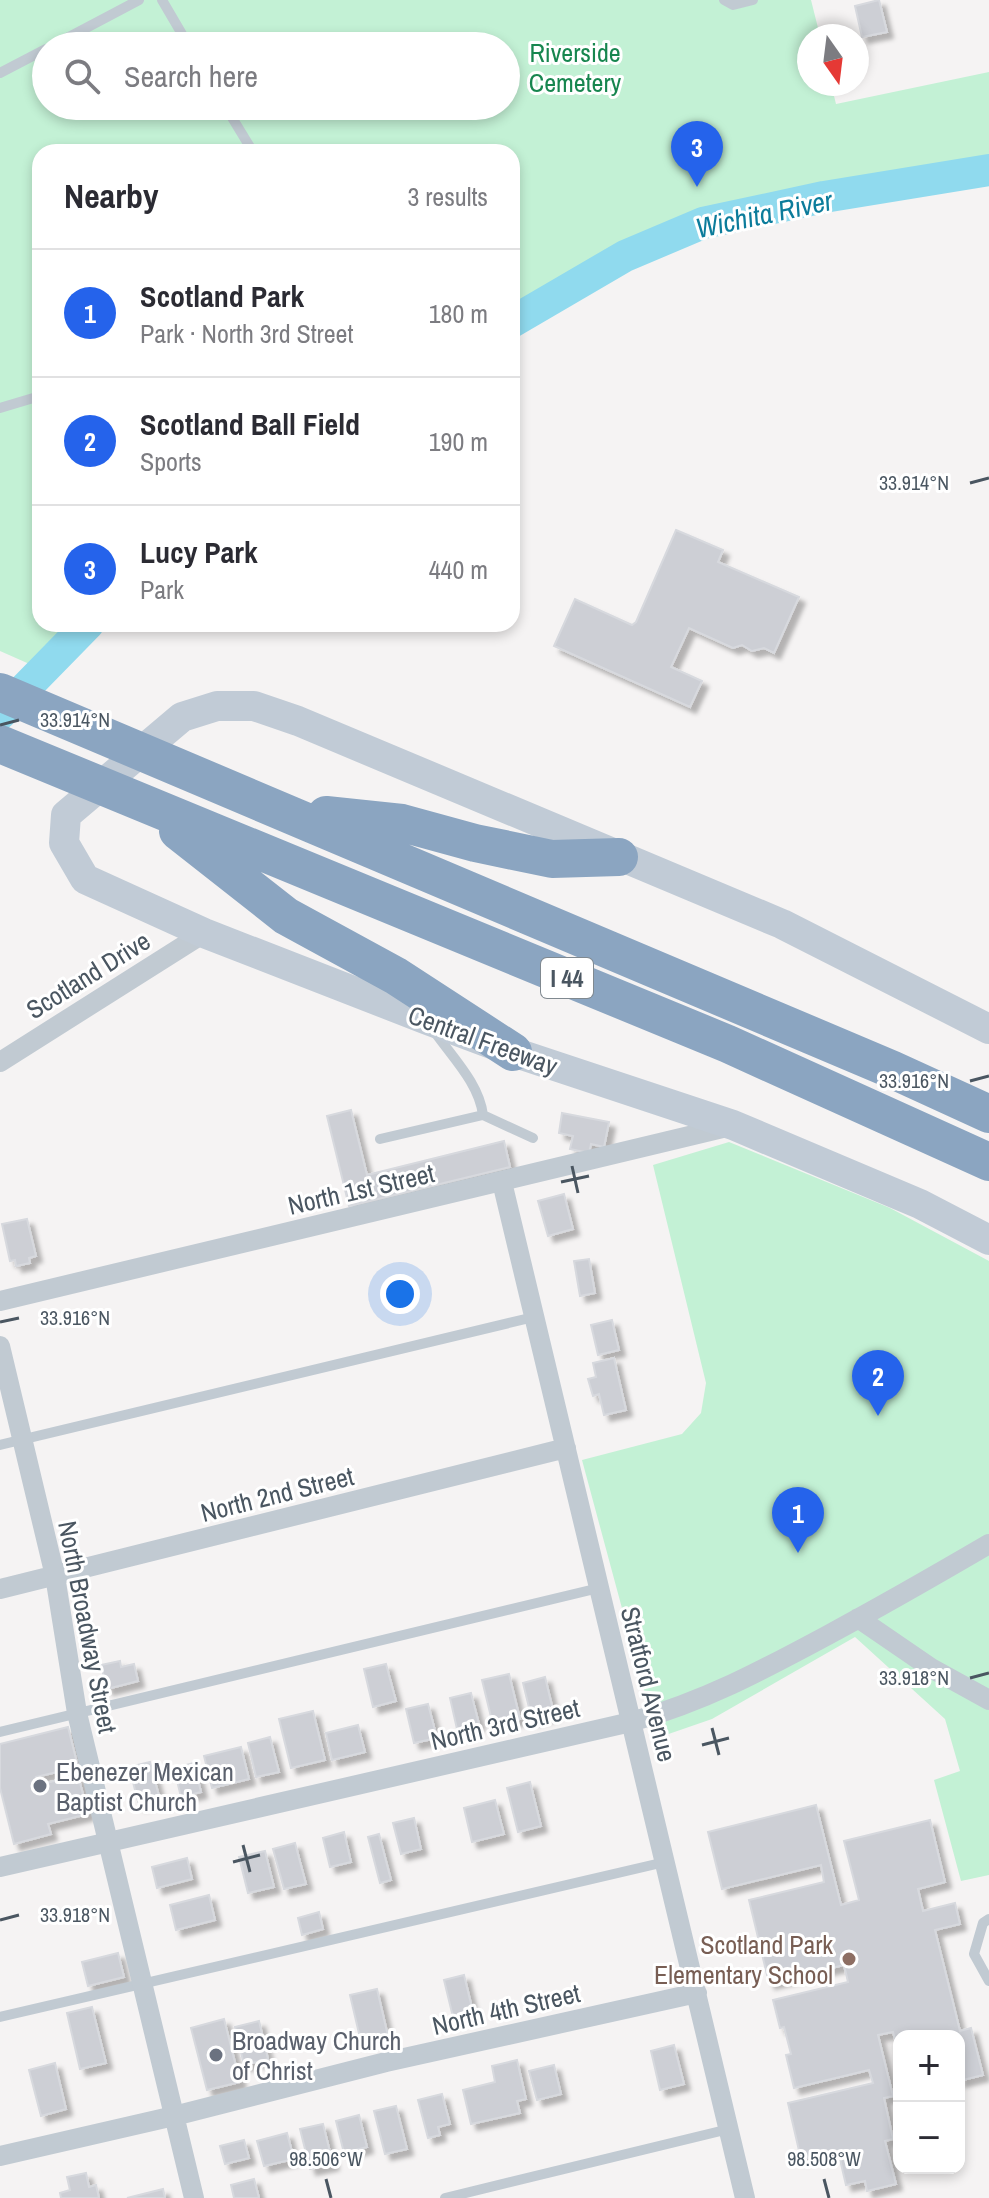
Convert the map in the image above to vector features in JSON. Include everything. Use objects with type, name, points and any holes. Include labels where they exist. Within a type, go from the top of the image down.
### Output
[{"type":"highway","name":"I 44","points":[[0,692],[893,1070],[989,1114]]},
{"type":"highway","name":"I 44","points":[[0,744],[728,1044],[989,1162]]},
{"type":"highway","points":[[142,802],[286,916],[396,976],[513,1052]]},
{"type":"highway","points":[[286,811],[402,823],[475,843],[552,859],[619,857]]},
{"type":"main road","name":"Central Freeway","points":[[989,1029],[782,924],[298,721],[254,706],[217,706],[182,717],[66,815],[64,843],[85,879],[204,933],[425,1019],[513,1052],[733,1125],[920,1204],[989,1240]]},
{"type":"street","name":"Scotland Drive","points":[[0,1062],[204,933]]},
{"type":"street","name":"North 1st Street","points":[[0,1301],[733,1125]]},
{"type":"street","name":"Stratford Avenue","points":[[502,1182],[745,2198]]},
{"type":"street","name":"North Broadway Street","points":[[0,1346],[10,1443],[55,1576],[77,1713],[194,2198]]},
{"type":"street","name":"North 2nd Street","points":[[0,1589],[566,1448]]},
{"type":"street","name":"North 3rd Street","points":[[0,1867],[631,1722],[671,1710],[726,1689],[989,1544]]},
{"type":"street","points":[[858,1618],[931,1668],[989,1700]]},
{"type":"street","name":"North 4th Street","points":[[0,2156],[386,2062],[697,1993]]},
{"type":"lane","points":[[78,32],[139,0]]},
{"type":"lane","points":[[162,0],[181,32]]},
{"type":"lane","points":[[724,0],[733,5],[753,0]]},
{"type":"lane","points":[[0,73],[32,56]]},
{"type":"lane","points":[[234,120],[248,144]]},
{"type":"lane","points":[[0,408],[32,398]]},
{"type":"lane","points":[[425,1019],[472,1084],[481,1100],[483,1115]]},
{"type":"lane","points":[[380,1139],[483,1115],[533,1138]]},
{"type":"lane","points":[[10,1443],[534,1317]]},
{"type":"lane","points":[[0,1732],[599,1588]]},
{"type":"lane","points":[[0,2017],[665,1862]]},
{"type":"lane","points":[[989,1919],[983,1923],[974,1954],[989,1981]]},
{"type":"lane","points":[[445,2198],[729,2129]]},
{"type":"green space","name":"Riverside Cemetery","points":[[0,0],[811,0],[817,24],[797,24],[797,96],[834,96],[836,104],[989,72],[989,170],[824,197],[703,223],[625,256],[520,317],[520,144],[32,144],[32,632],[80,632],[43,670],[0,651]]},
{"type":"green space","points":[[729,1142],[890,1208],[989,1261],[989,1875],[961,1881],[934,1780],[960,1771],[945,1719],[855,1637],[712,1719],[657,1738],[582,1460],[682,1434],[701,1413],[706,1383],[653,1165]]},
{"type":"building","points":[[879,0],[887,32],[869,36],[869,24],[859,24],[855,6]]},
{"type":"building","points":[[676,530],[723,550],[718,562],[799,597],[774,653],[764,648],[752,651],[742,645],[733,648],[689,628],[671,667],[702,681],[690,707],[554,646],[575,599],[632,625],[636,622]]},
{"type":"building","points":[[351,1110],[367,1175],[504,1141],[510,1167],[349,1206],[327,1116]]},
{"type":"building","points":[[562,1113],[609,1122],[604,1147],[591,1144],[589,1153],[570,1149],[573,1136],[559,1133]]},
{"type":"building","points":[[564,1194],[573,1229],[548,1236],[538,1201]]},
{"type":"building","points":[[27,1219],[36,1256],[29,1258],[30,1263],[16,1266],[15,1260],[10,1261],[2,1224]]},
{"type":"building","points":[[589,1259],[595,1293],[580,1296],[574,1261]]},
{"type":"building","points":[[612,1320],[619,1350],[598,1355],[591,1325]]},
{"type":"building","points":[[614,1358],[626,1410],[604,1415],[599,1394],[593,1396],[588,1379],[596,1377],[593,1363]]},
{"type":"building","points":[[120,1661],[121,1667],[134,1664],[138,1681],[107,1689],[101,1665]]},
{"type":"building","points":[[386,1664],[396,1701],[373,1707],[364,1669]]},
{"type":"building","points":[[509,1674],[520,1719],[493,1725],[482,1680]]},
{"type":"building","points":[[545,1677],[554,1714],[532,1720],[523,1683]]},
{"type":"building","points":[[471,1693],[479,1724],[457,1729],[450,1698]]},
{"type":"building","points":[[428,1704],[437,1738],[414,1743],[406,1709]]},
{"type":"building","points":[[313,1711],[325,1760],[291,1768],[279,1719]]},
{"type":"building","points":[[358,1725],[365,1752],[332,1760],[326,1733]]},
{"type":"building","name":"Ebenezer Mexican Baptist Church","points":[[68,1727],[78,1767],[36,1777],[38,1785],[78,1775],[88,1814],[48,1824],[51,1834],[14,1844],[0,1788],[0,1744]]},
{"type":"building","points":[[270,1737],[279,1772],[256,1777],[248,1743]]},
{"type":"building","points":[[241,1747],[249,1779],[212,1788],[204,1756]]},
{"type":"building","points":[[150,1762],[160,1800],[139,1805],[129,1767]]},
{"type":"building","points":[[194,1763],[201,1792],[181,1797],[174,1768]]},
{"type":"building","points":[[530,1782],[541,1826],[518,1832],[507,1788]]},
{"type":"building","points":[[495,1800],[504,1834],[472,1842],[464,1808]]},
{"type":"building","points":[[816,1805],[841,1905],[859,1900],[844,1841],[930,1820],[945,1882],[918,1889],[923,1911],[955,1903],[960,1924],[935,1930],[960,2030],[893,2030],[878,2035],[893,2096],[884,2098],[893,2139],[885,2141],[896,2184],[867,2191],[865,2181],[846,2185],[838,2151],[801,2159],[788,2103],[873,2083],[869,2070],[794,2088],[786,2055],[791,2054],[773,2000],[848,1982],[844,1965],[769,1983],[749,1900],[824,1882],[821,1865],[722,1889],[708,1832]]},
{"type":"building","points":[[414,1818],[421,1849],[401,1854],[393,1823]]},
{"type":"building","points":[[344,1832],[351,1862],[330,1867],[323,1838]]},
{"type":"building","points":[[379,1834],[391,1880],[380,1883],[368,1837]]},
{"type":"building","points":[[295,1843],[306,1884],[284,1889],[273,1849]]},
{"type":"building","points":[[265,1851],[274,1887],[248,1893],[239,1857]]},
{"type":"building","points":[[187,1858],[192,1879],[157,1888],[152,1867]]},
{"type":"building","points":[[209,1895],[215,1920],[176,1930],[170,1905]]},
{"type":"building","points":[[319,1912],[323,1929],[302,1935],[298,1918]]},
{"type":"building","points":[[118,1953],[124,1977],[88,1986],[82,1962]]},
{"type":"building","points":[[464,1975],[473,2012],[453,2017],[444,1980]]},
{"type":"building","points":[[377,1989],[388,2036],[361,2042],[350,1995]]},
{"type":"building","points":[[92,2007],[106,2063],[80,2069],[67,2013]]},
{"type":"building","name":"Broadway Church of Christ","points":[[224,2019],[240,2082],[207,2090],[191,2028]]},
{"type":"building","points":[[259,2021],[268,2059],[244,2065],[235,2027]]},
{"type":"building","points":[[971,2028],[983,2075],[965,2080],[964,2030]]},
{"type":"building","points":[[674,2045],[684,2084],[660,2090],[651,2051]]},
{"type":"building","points":[[517,2060],[526,2099],[517,2101],[520,2113],[471,2124],[463,2090],[495,2082],[492,2066]]},
{"type":"building","points":[[55,2063],[66,2109],[41,2116],[29,2070]]},
{"type":"building","points":[[554,2065],[561,2094],[537,2100],[529,2071]]},
{"type":"building","points":[[442,2094],[450,2124],[438,2127],[440,2135],[428,2138],[418,2100]]},
{"type":"building","points":[[396,2106],[407,2149],[385,2154],[374,2111]]},
{"type":"building","points":[[359,2115],[367,2147],[344,2153],[336,2121]]},
{"type":"building","points":[[323,2124],[333,2164],[310,2169],[300,2129]]},
{"type":"building","points":[[287,2133],[294,2159],[264,2166],[257,2141]]},
{"type":"building","points":[[244,2140],[249,2158],[225,2164],[220,2146]]},
{"type":"building","points":[[86,2173],[89,2187],[96,2185],[99,2198],[61,2198],[60,2193],[70,2190],[67,2177]]},
{"type":"building","points":[[254,2179],[259,2198],[234,2198],[231,2185]]},
{"type":"building","points":[[163,2189],[165,2198],[127,2198]]},
{"type":"waterway","name":"Wichita River","points":[[520,317],[625,256],[703,223],[824,197],[989,170]]},
{"type":"waterway","name":"Wichita River","points":[[0,714],[80,632]]},
{"type":"place","name":"Lucy Park","points":[[697,187]]},
{"type":"place","name":"Scotland Ball Field","points":[[878,1416]]},
{"type":"place","name":"Scotland Park","points":[[798,1553]]},
{"type":"place","name":"Ebenezer Mexican Baptist Church","points":[[40,1786]]},
{"type":"place","name":"Scotland Park Elementary School","points":[[849,1959]]},
{"type":"place","name":"Broadway Church of Christ","points":[[216,2055]]}]
